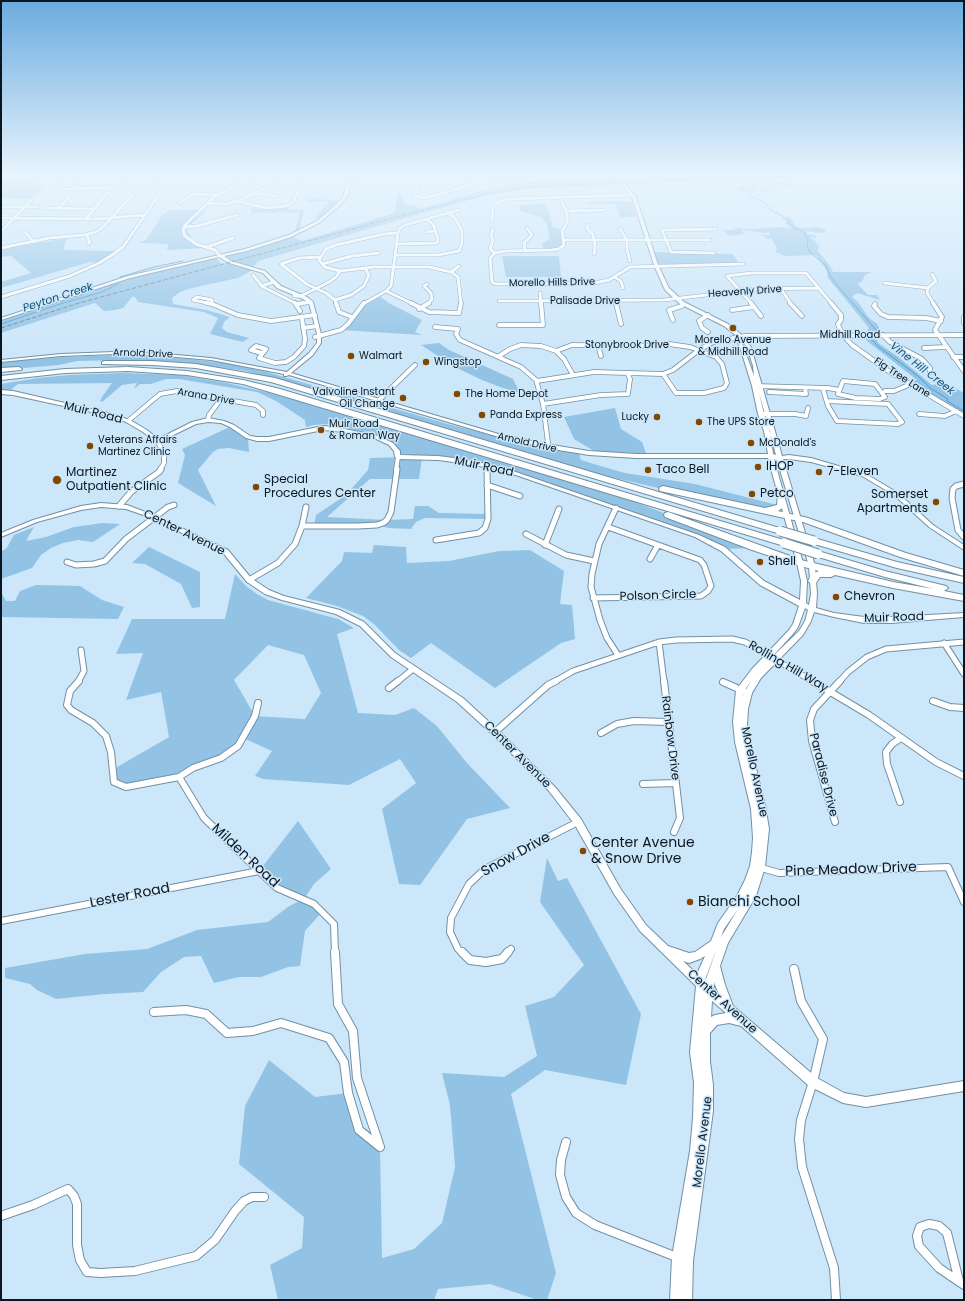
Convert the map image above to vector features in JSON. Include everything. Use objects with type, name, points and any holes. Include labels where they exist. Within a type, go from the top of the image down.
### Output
[{"type":"highway","points":[[1,371],[75,364],[130,362],[181,365],[231,371],[285,384],[892,564],[964,580]]},
{"type":"highway","points":[[1,380],[73,371],[112,369],[158,370],[244,382],[818,554],[901,578],[964,593]]},
{"type":"highway","points":[[563,466],[805,520],[903,555],[964,573]]},
{"type":"highway","points":[[591,485],[755,548],[800,563],[854,576],[964,598]]},
{"type":"highway","points":[[754,509],[769,511],[779,508],[781,506],[781,496]]},
{"type":"highway","points":[[814,581],[815,576],[824,573],[854,576]]},
{"type":"street","points":[[27,235],[34,242]]},
{"type":"street","points":[[1,248],[62,236],[77,235]]},
{"type":"street","points":[[86,235],[90,242],[88,244]]},
{"type":"street","points":[[1,297],[70,276],[99,264],[123,247],[131,235]]},
{"type":"street","points":[[184,235],[196,244],[215,250],[220,256],[221,260],[229,264],[261,273],[277,288],[308,302]]},
{"type":"street","points":[[220,256],[289,235]]},
{"type":"street","points":[[1,319],[128,277],[220,256],[272,242],[291,235]]},
{"type":"street","points":[[350,319],[339,312],[335,300],[326,293],[301,280],[281,264],[299,258],[320,257],[326,250],[336,245],[381,235]]},
{"type":"street","points":[[317,335],[341,330],[348,324],[350,319],[364,303],[386,291],[391,286],[398,235]]},
{"type":"street","points":[[397,244],[437,243],[437,235]]},
{"type":"street","points":[[395,255],[438,255],[459,250],[462,243],[462,235]]},
{"type":"street","points":[[491,235],[493,240],[490,249],[495,253],[506,251],[563,251],[561,247],[564,245],[563,235]]},
{"type":"street","points":[[525,251],[524,243],[532,235]]},
{"type":"street","points":[[593,235],[594,254]]},
{"type":"street","points":[[624,235],[627,240],[627,249],[630,261]]},
{"type":"street","name":"Morello Avenue","points":[[644,235],[664,290],[682,306],[707,316]]},
{"type":"street","points":[[663,235],[671,252],[714,253]]},
{"type":"street","points":[[207,247],[233,238]]},
{"type":"street","points":[[564,240],[710,240]]},
{"type":"street","points":[[322,264],[352,256],[379,253]]},
{"type":"street","name":"Morello Hills Drive","points":[[495,253],[490,258],[492,282],[495,284],[594,283],[614,277],[623,269],[630,266],[743,264]]},
{"type":"street","points":[[320,257],[322,264],[330,269],[340,271],[365,268],[429,267],[451,272],[458,277],[459,280],[461,298],[459,313],[429,312],[419,309],[386,291]]},
{"type":"street","points":[[451,272],[459,266]]},
{"type":"street","points":[[335,300],[351,295],[364,286],[369,275],[365,268]]},
{"type":"street","points":[[294,296],[301,296],[316,289],[336,277],[340,271]]},
{"type":"street","points":[[761,316],[727,276],[752,273],[806,273],[841,315],[842,320],[838,324],[843,335]]},
{"type":"street","points":[[932,274],[936,281],[928,288],[927,293],[942,317],[942,321]]},
{"type":"street","points":[[253,275],[262,286],[297,304],[308,302]]},
{"type":"street","points":[[614,277],[621,281],[622,288]]},
{"type":"street","points":[[262,286],[272,283],[301,296],[308,302],[313,315],[319,343],[315,350],[286,374]]},
{"type":"street","points":[[884,283],[928,288]]},
{"type":"street","points":[[419,309],[428,304],[432,299],[431,293],[424,286],[427,284]]},
{"type":"street","name":"Heavenly Drive","points":[[674,300],[740,291],[818,288]]},
{"type":"street","points":[[781,289],[788,301],[802,316]]},
{"type":"street","points":[[499,325],[542,325],[540,293]]},
{"type":"street","points":[[212,304],[212,300],[198,297],[193,300],[212,304],[238,315],[271,321],[313,315]]},
{"type":"street","name":"Morello Avenue","points":[[674,300],[707,316],[738,336],[768,414],[779,457],[812,566],[814,594],[812,609],[808,621],[800,633],[772,657]]},
{"type":"street","name":"Palisade Drive","points":[[499,301],[674,300]]},
{"type":"street","points":[[615,301],[621,324]]},
{"type":"street","points":[[297,304],[300,311]]},
{"type":"street","points":[[876,304],[874,306],[881,314],[888,317],[926,318],[942,321]]},
{"type":"street","points":[[673,320],[669,310],[682,306]]},
{"type":"street","points":[[732,310],[754,307]]},
{"type":"street","points":[[707,316],[699,322],[699,324],[708,332]]},
{"type":"street","points":[[964,318],[964,323]]},
{"type":"street","points":[[262,353],[259,358],[275,363],[286,362],[294,357],[304,346],[305,339],[302,319]]},
{"type":"street","points":[[942,321],[936,326],[935,330],[937,335],[964,371]]},
{"type":"street","points":[[303,328],[315,326]]},
{"type":"street","points":[[435,327],[458,329],[456,334],[460,340],[521,367],[537,381],[543,404],[548,443],[546,447]]},
{"type":"street","name":"Fig Tree Lane","points":[[843,335],[852,345],[911,384],[964,416]]},
{"type":"street","points":[[883,335],[890,342],[922,359],[930,368],[930,372]]},
{"type":"street","name":"Midhill Road","points":[[663,374],[673,370],[699,350],[713,342],[738,336],[964,335]]},
{"type":"street","points":[[498,356],[521,345],[541,346],[556,351],[564,359],[574,375]]},
{"type":"street","name":"Stonybrook Drive","points":[[556,351],[572,345],[679,345],[699,350],[716,357],[722,364],[727,383],[724,388],[704,393],[676,393],[663,374]]},
{"type":"street","points":[[598,345],[601,356]]},
{"type":"street","points":[[641,346],[641,352]]},
{"type":"street","points":[[924,348],[946,347]]},
{"type":"street","name":"Arnold Drive","points":[[1,361],[61,355],[146,354],[218,360],[286,374],[511,440],[546,447],[600,456],[670,459],[779,457],[822,462],[864,476],[896,494],[931,526],[964,548]]},
{"type":"street","points":[[954,356],[964,356]]},
{"type":"street","points":[[378,401],[415,365]]},
{"type":"street","points":[[958,371],[964,371]]},
{"type":"street","points":[[537,381],[594,372],[663,374]]},
{"type":"street","points":[[543,404],[601,395],[628,394],[630,380],[628,374]]},
{"type":"street","points":[[843,381],[875,384],[885,397],[880,399],[856,398],[838,394],[840,390],[843,381]]},
{"type":"street","points":[[885,391],[894,390],[911,384]]},
{"type":"street","points":[[757,386],[828,388],[840,390]]},
{"type":"street","name":"Morello Avenue","points":[[686,1300],[687,1261],[708,1110],[705,1031],[709,985],[724,941],[753,893],[765,829],[743,725],[744,691],[758,676],[792,632],[803,605],[804,581],[771,457],[767,431],[761,414],[757,386]]},
{"type":"street","points":[[781,387],[782,393]]},
{"type":"street","points":[[770,392],[806,394],[804,388]]},
{"type":"street","points":[[823,389],[828,406],[837,421],[898,424],[902,422],[888,404],[827,401]]},
{"type":"street","name":"Arana Drive","points":[[128,422],[141,408],[160,394],[177,391],[256,405],[263,411],[263,415]]},
{"type":"street","name":"Muir Road","points":[[1,392],[13,393],[106,414],[128,422],[145,431],[157,441]]},
{"type":"street","points":[[208,420],[209,415],[221,399]]},
{"type":"street","points":[[761,414],[795,414],[806,416],[808,408]]},
{"type":"street","points":[[919,414],[945,416],[956,411]]},
{"type":"street","points":[[119,506],[131,492],[159,472],[162,468],[164,463],[164,453],[157,441],[194,423],[208,420],[222,422],[232,426],[242,434],[257,439],[269,439],[318,428],[335,429],[382,439],[394,447],[398,457],[391,512],[387,520],[378,525],[302,526]]},
{"type":"street","name":"Muir Road","points":[[398,457],[438,458],[487,466],[548,484],[658,522],[710,542],[723,549],[762,583],[812,609],[834,615],[864,620],[891,620],[964,615]]},
{"type":"street","points":[[436,540],[479,534],[485,528],[488,519],[487,466]]},
{"type":"street","points":[[964,484],[956,486],[953,489],[952,498],[958,530],[964,537]]},
{"type":"street","points":[[487,485],[513,492],[520,496]]},
{"type":"street","name":"Center Avenue","points":[[1,536],[35,521],[70,510],[100,505],[119,506],[138,510],[226,552],[249,580],[267,592],[282,598],[338,612],[356,620],[367,628],[393,654],[460,700],[495,732],[552,789],[578,822],[617,891],[634,917],[664,949],[709,992],[813,1082],[844,1098],[866,1102],[964,1086]]},
{"type":"street","points":[[67,562],[76,565],[94,564],[105,560],[126,539],[168,507],[174,505]]},
{"type":"street","points":[[249,580],[278,563],[295,544],[302,526],[306,507]]},
{"type":"street","points":[[616,508],[599,544],[594,561],[591,587],[593,598],[607,638],[618,654]]},
{"type":"street","points":[[545,545],[559,509]]},
{"type":"street","name":"Polson Circle","points":[[593,598],[700,596],[708,591],[711,586],[704,565],[700,560],[608,527]]},
{"type":"street","points":[[526,534],[566,555],[594,561]]},
{"type":"street","points":[[650,559],[658,545]]},
{"type":"street","name":"Rolling Hill Way","points":[[495,732],[548,685],[573,671],[618,654],[658,642],[676,640],[732,639],[745,642],[772,657],[869,715],[936,762],[964,776]]},
{"type":"street","name":"Rainbow Drive","points":[[658,642],[680,818],[674,832]]},
{"type":"street","name":"Paradise Drive","points":[[835,822],[812,741],[810,720],[814,709],[848,672],[867,657],[886,649],[964,642]]},
{"type":"street","points":[[944,643],[964,674]]},
{"type":"street","points":[[81,650],[84,671],[81,678],[70,691],[67,705],[71,710],[93,723],[106,736],[111,752],[114,782],[126,787],[179,777],[193,768],[221,758],[238,746],[255,716],[258,703]]},
{"type":"street","points":[[390,688],[413,669]]},
{"type":"street","points":[[723,682],[744,691]]},
{"type":"street","points":[[933,701],[950,707],[964,708]]},
{"type":"street","points":[[600,733],[617,724],[634,721],[668,722]]},
{"type":"street","points":[[900,738],[892,744],[886,752],[887,764],[900,802]]},
{"type":"street","name":"Milden Road","points":[[154,1012],[186,1010],[206,1014],[227,1033],[253,1031],[281,1023],[329,1038],[344,1062],[348,1093],[359,1130],[380,1147],[357,1078],[353,1031],[338,1004],[334,924],[314,904],[278,888],[259,871],[204,818],[179,777]]},
{"type":"street","points":[[643,784],[675,783]]},
{"type":"street","name":"Snow Drive","points":[[511,949],[502,959],[486,962],[470,960],[458,948],[450,932],[450,918],[469,884],[485,869],[578,822]]},
{"type":"street","name":"Morello Avenue","points":[[676,1300],[678,1257],[695,1151],[698,1118],[699,1083],[695,1052],[701,984],[707,959],[721,926],[740,899],[758,867]]},
{"type":"street","name":"Pine Meadow Drive","points":[[758,867],[779,873],[948,867],[964,902]]},
{"type":"street","name":"Lester Road","points":[[1,921],[259,871]]},
{"type":"street","points":[[664,949],[689,958],[704,952],[715,941]]},
{"type":"street","points":[[716,965],[720,985],[729,1009]]},
{"type":"street","points":[[794,969],[801,1000],[823,1039],[813,1082],[801,1120],[799,1139],[802,1167],[834,1268],[836,1300]]},
{"type":"street","points":[[705,1031],[716,1020],[729,1018],[742,1021]]},
{"type":"street","points":[[566,1142],[561,1160],[560,1175],[566,1197],[576,1213],[595,1225],[687,1261]]},
{"type":"street","points":[[1,1216],[33,1205],[68,1189],[74,1196],[77,1204],[77,1245],[80,1260],[87,1272],[101,1273],[135,1271],[196,1256],[215,1240],[235,1211],[244,1201],[252,1197],[264,1197]]},
{"type":"street","points":[[929,1224],[939,1226],[947,1233],[961,1283],[939,1268],[919,1246],[917,1236],[920,1227],[929,1224]]},
{"type":"shaded area","points":[[149,235],[185,235],[196,244],[210,248],[167,250],[168,244],[138,243],[146,240]]},
{"type":"shaded area","points":[[323,235],[348,235],[262,260],[257,262],[254,267],[237,263],[226,257],[291,236],[302,241]]},
{"type":"shaded area","points":[[549,235],[563,235],[564,245],[559,249],[545,251],[542,244],[550,238]]},
{"type":"shaded area","points":[[763,235],[817,236],[816,238],[810,236],[820,247],[817,250],[833,272],[872,272],[865,275],[862,282],[857,283],[868,295],[877,295],[880,300],[857,293],[852,297],[858,302],[869,318],[877,324],[883,335],[875,335],[878,343],[897,356],[932,385],[945,383],[964,393],[964,416],[907,382],[917,380],[867,341],[864,335],[869,328],[828,278],[827,271],[816,255],[785,256],[775,252],[777,248],[771,238],[767,239]]},
{"type":"shaded area","points":[[67,238],[63,250],[117,251],[99,263],[90,262],[1,288],[1,282],[31,273],[11,256],[1,257],[1,249]]},
{"type":"shaded area","points":[[652,252],[733,254],[739,264],[656,265]]},
{"type":"shaded area","points":[[502,256],[559,256],[561,277],[506,277]]},
{"type":"shaded area","points":[[215,258],[222,264],[226,263],[253,270],[238,278],[180,292],[172,298],[173,304],[207,310],[230,317],[224,322],[222,328],[227,332],[249,338],[243,342],[210,334],[218,318],[204,312],[138,302],[135,297],[132,297],[123,308],[104,311],[95,303],[1,333],[1,321],[123,280]]},
{"type":"shaded area","points":[[378,295],[389,303],[422,320],[415,332],[422,335],[341,330],[364,303]]},
{"type":"shaded area","points":[[439,343],[449,350],[513,379],[520,393],[482,380],[455,367],[421,345]]},
{"type":"shaded area","points":[[122,355],[190,359],[231,364],[263,371],[448,424],[538,447],[579,453],[581,460],[625,473],[695,484],[781,506],[774,510],[723,503],[563,466],[246,371],[180,362],[124,360],[77,361],[59,365],[1,370],[1,363],[15,361],[62,357]]},
{"type":"shaded area","points":[[123,373],[181,375],[227,383],[274,394],[352,417],[370,419],[591,485],[755,548],[723,549],[710,542],[572,492],[487,466],[422,458],[419,479],[370,479],[327,517],[387,520],[413,519],[415,506],[428,506],[439,513],[488,514],[488,519],[425,518],[416,522],[411,529],[388,528],[377,525],[314,526],[316,515],[346,495],[368,470],[370,458],[410,457],[409,455],[401,454],[391,441],[382,437],[329,424],[306,427],[305,420],[276,401],[257,392],[179,379],[166,379],[151,384],[140,384],[134,389],[137,383],[122,385],[102,402],[100,401],[102,397],[112,383],[18,384],[7,393],[1,392],[1,384],[38,378]]},
{"type":"shaded area","points":[[615,408],[621,429],[642,442],[647,456],[599,454],[574,439],[564,417]]},
{"type":"shaded area","points":[[232,426],[248,437],[249,452],[229,448],[218,449],[213,452],[198,470],[216,506],[178,483],[185,455],[182,449]]},
{"type":"shaded area","points":[[103,523],[120,524],[93,542],[78,540],[63,543],[51,548],[41,555],[32,568],[1,579],[1,551],[6,549],[14,535],[34,527],[26,541],[46,537],[74,527]]},
{"type":"shaded area","points":[[374,545],[406,547],[407,563],[449,561],[499,551],[530,550],[564,571],[560,604],[572,605],[575,639],[561,643],[495,688],[431,643],[411,658],[399,650],[375,625],[363,616],[337,606],[306,598],[342,561],[344,552],[372,553]]},
{"type":"shaded area","points":[[149,547],[200,572],[200,607],[192,608],[181,584],[145,564],[132,563]]},
{"type":"shaded area","points":[[235,574],[246,586],[268,600],[338,619],[354,628],[337,634],[358,713],[395,715],[414,708],[437,726],[467,763],[510,808],[467,819],[420,885],[399,884],[382,809],[416,783],[400,759],[349,785],[263,779],[255,776],[272,751],[243,738],[238,746],[179,777],[126,787],[114,782],[112,770],[169,737],[161,692],[126,700],[143,653],[116,654],[132,619],[225,619]],"holes":[[[268,645],[304,655],[321,693],[305,719],[255,716],[234,680]]]},
{"type":"shaded area","points":[[36,585],[80,586],[102,600],[124,607],[118,619],[1,617],[1,592],[6,601],[15,601],[20,591]]},
{"type":"shaded area","points":[[298,821],[331,869],[314,884],[304,899],[322,912],[305,931],[300,966],[288,967],[261,977],[239,977],[214,983],[201,956],[184,957],[161,972],[143,992],[56,999],[37,990],[30,984],[5,978],[5,968],[85,954],[147,949],[197,930],[268,922],[288,907],[303,899],[277,888],[259,871]]},
{"type":"shaded area","points":[[547,858],[558,881],[567,878],[641,1014],[626,1085],[545,1070],[511,1094],[556,1273],[547,1300],[538,1300],[490,1284],[438,1289],[434,1300],[278,1300],[270,1265],[302,1248],[304,1217],[239,1164],[245,1106],[269,1060],[315,1097],[348,1093],[359,1130],[380,1147],[382,1258],[414,1249],[442,1223],[455,1167],[450,1105],[442,1073],[504,1077],[537,1056],[525,1006],[554,997],[584,965],[540,902]]},
{"type":"waterway","name":"Vine Hill Creek","points":[[805,235],[808,240],[807,247],[810,252],[826,266],[830,276],[836,284],[877,331]]},
{"type":"waterway","name":"Peyton Creek","points":[[120,277],[154,267],[183,261]]},
{"type":"waterway","name":"Peyton Creek","points":[[1,324],[60,304],[102,292],[118,284]]},
{"type":"waterway","name":"Vine Hill Creek","points":[[870,338],[879,347],[918,376],[930,388],[948,399],[947,401],[964,411]]},
{"type":"railway","points":[[1,328],[79,303],[332,235]]},
{"type":"place","name":"Morello Avenue & Midhill Road","points":[[733,328]]},
{"type":"place","name":"Walmart","points":[[351,356]]},
{"type":"place","name":"Wingstop","points":[[426,362]]},
{"type":"place","name":"The Home Depot","points":[[457,394]]},
{"type":"place","name":"Valvoline Instant Oil Change","points":[[403,398]]},
{"type":"place","name":"Panda Express","points":[[482,415]]},
{"type":"place","name":"Lucky","points":[[657,417]]},
{"type":"place","name":"The UPS Store","points":[[699,422]]},
{"type":"place","name":"Muir Road & Roman Way","points":[[321,430]]},
{"type":"place","name":"McDonald's","points":[[751,443]]},
{"type":"place","name":"Veterans Affairs Martinez Clinic","points":[[90,446]]},
{"type":"place","name":"IHOP","points":[[758,467]]},
{"type":"place","name":"Taco Bell","points":[[648,470]]},
{"type":"place","name":"7-Eleven","points":[[819,472]]},
{"type":"place","name":"Martinez Outpatient Clinic","points":[[57,480]]},
{"type":"place","name":"Special Procedures Center","points":[[256,487]]},
{"type":"place","name":"Petco","points":[[752,494]]},
{"type":"place","name":"Somerset Apartments","points":[[936,502]]},
{"type":"place","name":"Shell","points":[[760,562]]},
{"type":"place","name":"Chevron","points":[[836,597]]},
{"type":"place","name":"Center Avenue & Snow Drive","points":[[583,851]]},
{"type":"place","name":"Bianchi School","points":[[690,902]]}]
